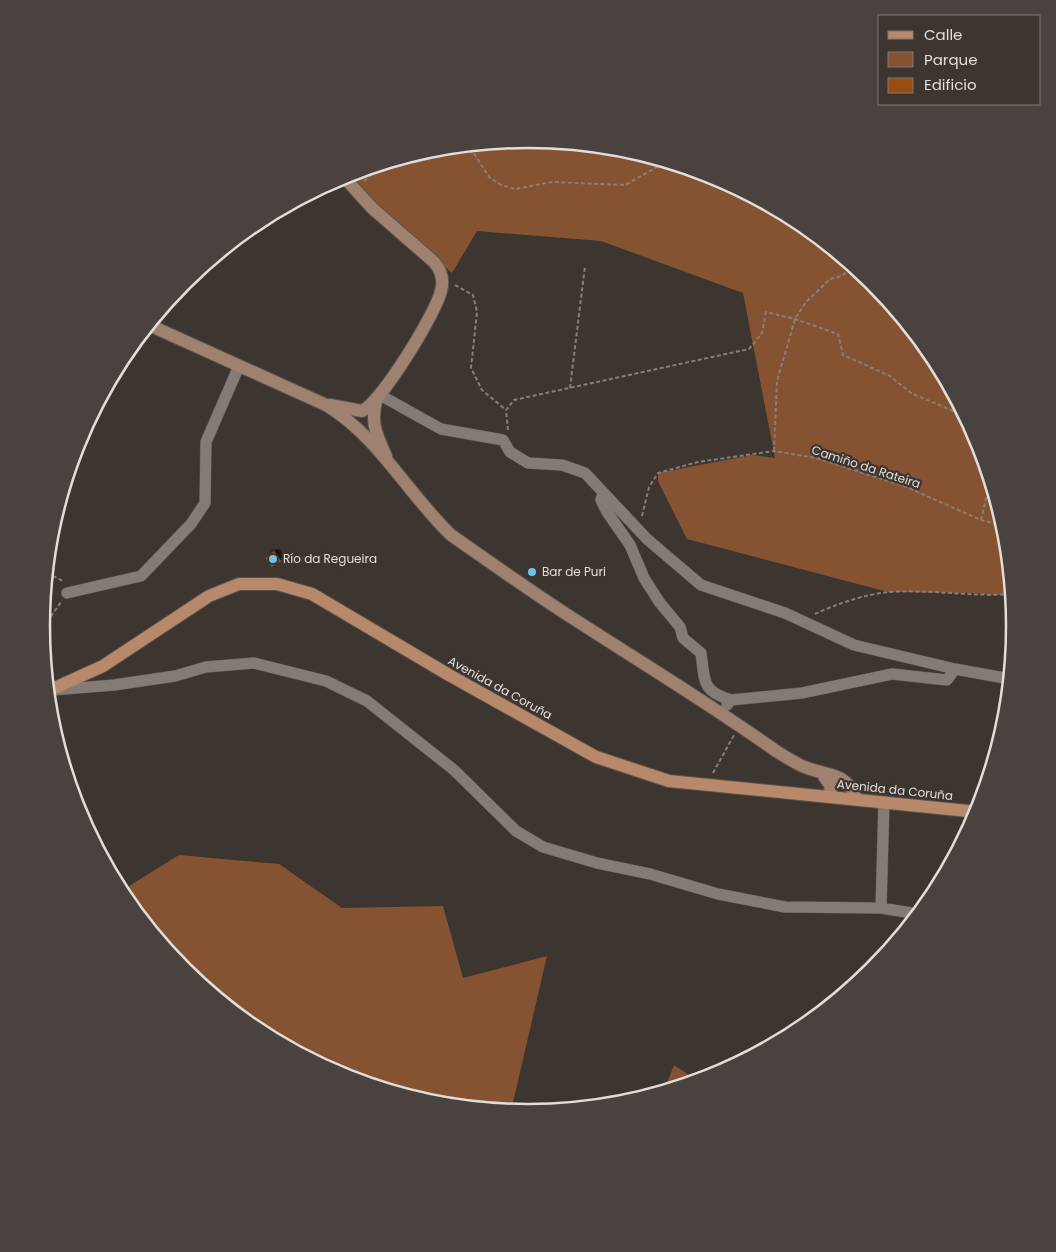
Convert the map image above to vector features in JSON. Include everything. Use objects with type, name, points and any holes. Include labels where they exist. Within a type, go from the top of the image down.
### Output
[{"type":"main road","name":"Avenida da Coruña","points":[[54,688],[103,666],[209,596],[239,584],[277,584],[312,594],[449,675],[596,757],[669,781],[855,794],[884,802],[969,811]]},
{"type":"street","points":[[348,421],[379,397],[422,333],[436,306],[442,289],[440,269],[434,262],[372,208],[349,182]]},
{"type":"street","points":[[156,327],[326,404],[348,421],[364,437],[436,521],[451,535],[559,610],[720,712],[779,753],[802,766],[837,776],[847,782],[855,794]]},
{"type":"street","points":[[68,593],[140,576],[191,524],[205,503],[206,442],[239,366]]},
{"type":"street","points":[[364,437],[372,428],[379,397]]},
{"type":"street","points":[[379,397],[441,429],[503,440],[510,452],[528,463],[562,465],[585,473],[647,540],[701,585],[785,613],[854,645],[955,669],[1003,678]]},
{"type":"street","points":[[326,404],[362,410],[369,414],[390,466]]},
{"type":"street","points":[[603,493],[601,500],[630,545],[644,578],[660,603],[680,627],[684,638],[701,653],[706,685],[716,696],[731,700],[802,693],[892,674],[947,680],[955,669]]},
{"type":"street","points":[[54,690],[114,685],[175,676],[206,667],[254,663],[326,681],[367,701],[454,770],[516,831],[543,847],[597,864],[650,874],[718,894],[785,907],[881,908],[910,913]]},
{"type":"street","points":[[720,712],[731,700]]},
{"type":"street","points":[[821,772],[828,780],[831,793]]},
{"type":"street","points":[[881,908],[884,802]]},
{"type":"path","points":[[471,151],[489,177],[501,185],[515,189],[552,182],[626,185],[659,166]]},
{"type":"path","points":[[355,189],[374,173]]},
{"type":"path","points":[[570,388],[584,266]]},
{"type":"path","points":[[774,451],[777,381],[795,319],[806,302],[830,279],[842,276],[847,271]]},
{"type":"path","points":[[442,278],[473,295],[477,312],[471,368],[482,390],[506,410]]},
{"type":"path","points":[[510,452],[506,410],[514,400],[749,349],[762,333],[766,312],[795,319],[838,334],[843,355],[890,376],[911,393],[955,412]]},
{"type":"path","name":"Camiño da Rateira","points":[[636,527],[641,517],[649,487],[658,473],[698,462],[774,451],[816,458],[904,486],[981,520],[995,524]]},
{"type":"path","points":[[981,520],[987,493]]},
{"type":"path","points":[[800,620],[836,604],[888,592],[1005,594]]},
{"type":"path","points":[[707,785],[740,725]]},
{"type":"green space","points":[[497,149],[559,149],[621,157],[682,173],[711,184],[767,212],[819,247],[866,288],[907,335],[942,387],[970,443],[981,472],[997,533],[1005,594],[888,592],[687,539],[658,481],[658,473],[752,455],[775,458],[743,293],[601,241],[477,231],[452,273],[355,189],[350,182],[404,164],[435,157]]},
{"type":"green space","points":[[179,855],[279,864],[342,908],[443,906],[463,978],[547,956],[513,1104],[466,1100],[404,1088],[345,1068],[289,1040],[237,1005],[190,964],[149,917],[128,887]]},
{"type":"green space","points":[[674,1065],[690,1076],[682,1079],[667,1084]]},
{"type":"building","name":"Río da Regueira","points":[[274,551],[281,561],[272,567],[265,558]]},
{"type":"place","name":"Río da Regueira","points":[[273,559]]},
{"type":"place","name":"Bar de Puri","points":[[532,572]]}]
